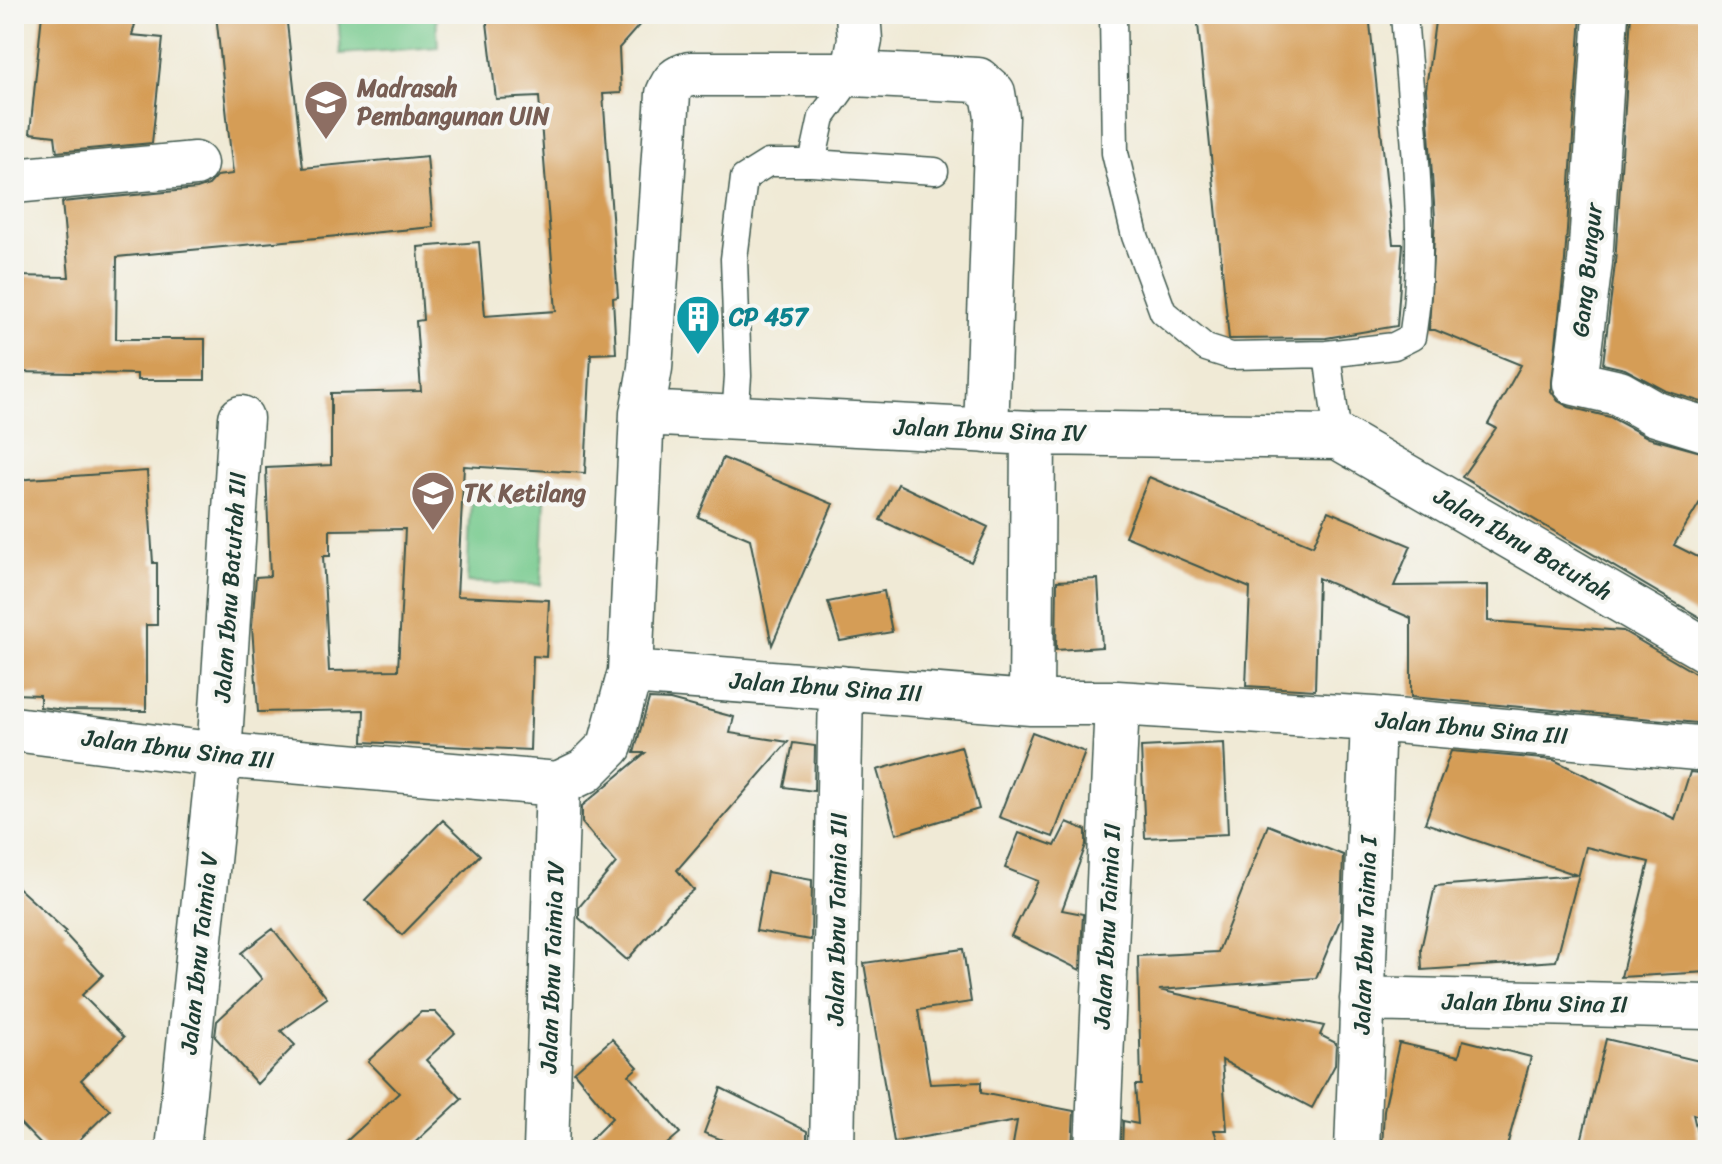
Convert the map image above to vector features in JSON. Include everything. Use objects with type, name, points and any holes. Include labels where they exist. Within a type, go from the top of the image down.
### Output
[{"type":"street","points":[[853,74],[860,40],[858,14]]},
{"type":"street","name":"Gang Bungur","points":[[1606,14],[1590,262],[1575,383],[1619,393],[1656,414],[1708,430]]},
{"type":"street","points":[[558,784],[585,771],[610,746],[630,672],[642,413],[650,368],[668,94],[678,77],[690,74],[853,74],[978,80],[993,93],[997,117],[986,431]]},
{"type":"street","points":[[14,181],[195,164]]},
{"type":"street","name":"Jalan Ibnu Sina IV","points":[[642,413],[1033,433],[1338,437]]},
{"type":"street","name":"Jalan Ibnu Batutah III","points":[[219,755],[241,418]]},
{"type":"street","points":[[1031,703],[1033,433]]},
{"type":"street","name":"Jalan Ibnu Batutah","points":[[1338,437],[1708,651]]},
{"type":"street","name":"Jalan Ibnu Sina III","points":[[630,672],[1031,703],[1117,703],[1373,719],[1708,749]]},
{"type":"street","name":"Jalan Ibnu Taimia III","points":[[832,1150],[841,688]]},
{"type":"street","name":"Jalan Ibnu Taimia II","points":[[1097,1150],[1117,703]]},
{"type":"street","name":"Jalan Ibnu Taimia I","points":[[1357,1150],[1373,719]]},
{"type":"street","name":"Jalan Ibnu Sina III","points":[[14,729],[219,755],[558,784]]},
{"type":"street","name":"Jalan Ibnu Taimia V","points":[[178,1150],[219,755]]},
{"type":"street","name":"Jalan Ibnu Taimia IV","points":[[546,1150],[558,784]]},
{"type":"street","name":"Jalan Ibnu Sina II","points":[[1362,999],[1708,1007]]},
{"type":"lane","points":[[1113,14],[1115,153],[1135,236],[1163,312],[1206,348],[1231,356],[1327,354],[1394,346],[1412,337],[1419,257],[1404,14]]},
{"type":"lane","points":[[812,163],[822,117],[853,74]]},
{"type":"lane","points":[[735,419],[738,376],[734,342],[734,259],[744,178],[768,163],[935,171]]},
{"type":"lane","points":[[1327,354],[1338,437]]},
{"type":"green space","points":[[338,14],[436,14],[438,47],[341,54]]},
{"type":"green space","points":[[471,497],[545,500],[541,585],[467,582]]},
{"type":"building","points":[[42,14],[138,14],[132,35],[163,38],[152,143],[57,152],[55,136],[30,133]]},
{"type":"building","points":[[216,14],[286,14],[303,168],[427,156],[433,227],[117,257],[116,339],[205,339],[205,380],[137,380],[137,374],[14,372],[14,276],[69,277],[62,202],[197,189],[209,185],[217,176],[233,174]]},
{"type":"building","points":[[486,14],[649,14],[619,48],[621,93],[603,94],[618,297],[613,298],[616,353],[591,354],[585,473],[464,466],[457,596],[549,600],[546,657],[533,656],[530,750],[363,742],[364,710],[258,712],[252,626],[256,577],[270,576],[266,468],[331,465],[331,393],[421,391],[416,321],[423,320],[418,247],[479,242],[485,316],[556,311],[539,97],[496,99]],"holes":[[[405,529],[398,670],[329,671],[323,556],[330,556],[330,530]]]},
{"type":"building","points":[[1197,14],[1369,14],[1393,244],[1403,244],[1397,326],[1326,338],[1229,339]]},
{"type":"building","points":[[1436,14],[1581,14],[1565,260],[1551,391],[1558,401],[1569,407],[1610,417],[1649,438],[1708,454],[1708,489],[1674,545],[1708,562],[1708,622],[1462,477],[1496,428],[1488,424],[1521,365],[1429,330],[1435,218],[1426,89]]},
{"type":"building","points":[[1631,14],[1708,17],[1708,404],[1666,391],[1625,369],[1603,364],[1615,264]]},
{"type":"building","points":[[723,458],[833,504],[772,645],[750,539],[698,517]]},
{"type":"building","points":[[147,471],[153,563],[157,563],[157,625],[146,625],[146,711],[40,707],[40,695],[14,694],[14,480]]},
{"type":"building","points":[[1149,477],[1313,546],[1328,511],[1411,546],[1394,586],[1488,585],[1488,621],[1623,631],[1695,673],[1708,676],[1708,724],[1411,697],[1411,618],[1318,578],[1315,690],[1246,686],[1250,588],[1125,536]]},
{"type":"building","points":[[898,484],[988,527],[971,562],[880,520]]},
{"type":"building","points":[[1098,579],[1102,647],[1056,650],[1057,581]]},
{"type":"building","points":[[884,591],[892,632],[840,641],[828,602]]},
{"type":"building","points":[[649,699],[670,700],[734,717],[730,733],[788,742],[677,870],[694,890],[674,907],[627,960],[579,918],[579,907],[616,863],[582,823],[582,806],[645,753],[634,753]]},
{"type":"building","points":[[1032,732],[1085,752],[1053,837],[999,817]]},
{"type":"building","points":[[793,743],[815,746],[814,791],[784,787]]},
{"type":"building","points":[[1224,743],[1228,834],[1145,838],[1141,747]]},
{"type":"building","points":[[961,746],[979,809],[896,834],[877,770]]},
{"type":"building","points":[[1451,751],[1554,760],[1675,819],[1690,772],[1708,774],[1708,972],[1621,977],[1649,862],[1586,847],[1556,961],[1422,970],[1421,949],[1435,886],[1577,875],[1425,823]]},
{"type":"building","points":[[443,820],[480,855],[402,935],[365,900]]},
{"type":"building","points":[[1067,822],[1086,830],[1086,845],[1062,910],[1083,914],[1080,970],[1011,936],[1038,881],[1005,868],[1019,833],[1055,846]]},
{"type":"building","points":[[1268,825],[1343,855],[1341,918],[1316,978],[1159,990],[1324,1026],[1320,1035],[1336,1043],[1335,1065],[1312,1108],[1222,1060],[1227,1130],[1214,1130],[1221,1150],[1122,1150],[1123,1121],[1138,1124],[1135,1085],[1141,1085],[1138,956],[1218,952]]},
{"type":"building","points":[[767,872],[812,880],[811,940],[756,931]]},
{"type":"building","points":[[14,884],[66,931],[64,933],[103,975],[82,995],[124,1037],[81,1080],[110,1110],[69,1150],[46,1150],[14,1117]]},
{"type":"building","points":[[273,929],[327,998],[281,1031],[295,1045],[257,1084],[215,1037],[217,1021],[262,979],[241,953]]},
{"type":"building","points":[[963,949],[971,1002],[918,1010],[930,1084],[981,1082],[981,1093],[1074,1111],[1072,1150],[1012,1150],[1017,1121],[894,1142],[864,963]]},
{"type":"building","points":[[421,1012],[435,1012],[455,1033],[426,1060],[462,1099],[407,1150],[337,1150],[399,1093],[368,1061]]},
{"type":"building","points":[[612,1039],[638,1067],[629,1075],[680,1133],[660,1150],[580,1150],[612,1118],[574,1072]]},
{"type":"building","points":[[1606,1039],[1708,1063],[1708,1119],[1693,1114],[1701,1150],[1579,1150]]},
{"type":"building","points":[[1463,1040],[1531,1057],[1506,1150],[1382,1150],[1384,1110],[1399,1043],[1459,1056]]},
{"type":"building","points":[[721,1088],[807,1131],[807,1150],[749,1150],[704,1133]]},
{"type":"place","name":"Madrasah Pembangunan UIN","points":[[326,141]]},
{"type":"place","name":"CP 457","points":[[698,356]]},
{"type":"place","name":"TK Ketilang","points":[[433,532]]}]
